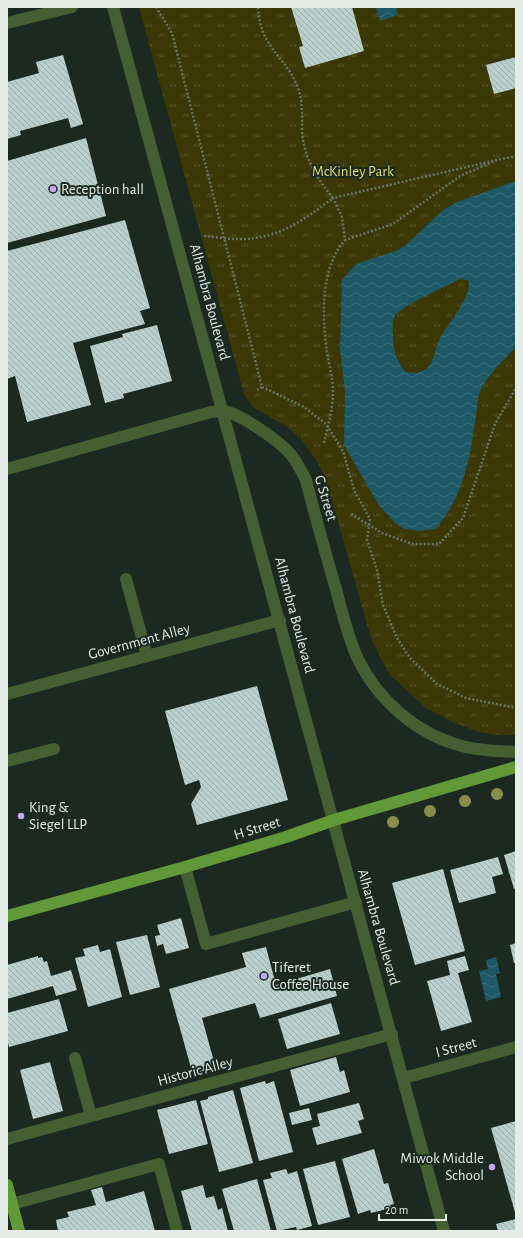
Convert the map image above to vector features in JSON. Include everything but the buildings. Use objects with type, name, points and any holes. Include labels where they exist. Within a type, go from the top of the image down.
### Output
[{"type":"main road","name":"H Street","points":[[7,916],[185,867],[286,837],[334,820],[516,767]]},
{"type":"main road","points":[[7,1186],[19,1231]]},
{"type":"street","points":[[7,23],[72,7]]},
{"type":"street","name":"Alhambra Boulevard","points":[[113,7],[224,411],[444,1231]]},
{"type":"street","points":[[7,469],[211,412],[224,411]]},
{"type":"street","name":"G Street","points":[[224,411],[267,433],[291,455],[299,466],[306,480],[347,631],[370,681],[384,699],[401,715],[443,739],[462,746],[516,752]]},
{"type":"street","points":[[126,578],[147,656]]},
{"type":"street","name":"Government Alley","points":[[7,694],[280,620]]},
{"type":"street","points":[[7,761],[54,749]]},
{"type":"street","points":[[185,867],[206,944],[356,902]]},
{"type":"street","name":"Historic Alley","points":[[7,1139],[392,1034]]},
{"type":"street","name":"I Street","points":[[404,1078],[516,1047]]},
{"type":"street","points":[[75,1058],[91,1116]]},
{"type":"street","points":[[12,1204],[158,1164],[177,1231]]},
{"type":"path","points":[[156,7],[172,32],[262,387]]},
{"type":"path","points":[[258,7],[260,22],[266,40],[291,74],[300,92],[303,140],[310,163],[333,198],[342,218],[346,240]]},
{"type":"path","points":[[204,236],[250,239],[282,232],[294,226],[333,198],[516,156]]},
{"type":"path","points":[[324,443],[333,391],[325,334],[325,303],[330,266],[334,255],[346,240],[393,224],[454,180],[471,170],[497,160]]},
{"type":"path","points":[[257,390],[262,387]]},
{"type":"path","points":[[262,387],[304,406],[328,426],[343,452],[354,490],[370,519],[367,540],[377,570],[383,605],[397,638],[410,658],[437,684],[466,698],[516,708]]},
{"type":"path","points":[[351,514],[382,534],[412,544],[439,544],[463,518],[495,424],[516,388]]},
{"type":"green space","name":"McKinley Park","points":[[139,7],[516,7],[516,735],[496,735],[479,732],[452,722],[426,708],[389,674],[371,638],[329,490],[320,466],[302,440],[286,426],[254,408],[244,394]]},
{"type":"water","points":[[376,7],[396,7],[398,15],[380,21]]},
{"type":"water","points":[[516,181],[516,347],[500,363],[482,387],[479,394],[467,466],[462,483],[446,515],[435,529],[419,531],[404,529],[394,522],[378,504],[344,445],[345,391],[340,350],[342,280],[356,264],[396,251],[407,244],[443,210],[457,202]],"holes":[[[460,279],[468,280],[469,286],[464,301],[440,338],[429,366],[424,371],[413,373],[405,372],[397,359],[394,349],[393,322],[397,313],[423,297]]]},
{"type":"water","points":[[496,957],[500,973],[496,974],[501,997],[486,1001],[479,971],[488,969],[486,960]]},
{"type":"place","name":"Reception hall","points":[[53,189]]},
{"type":"place","name":"King & Siegel LLP","points":[[21,816]]},
{"type":"place","name":"Tiferet Coffee House","points":[[264,976]]},
{"type":"place","name":"Miwok Middle School","points":[[492,1167]]}]
